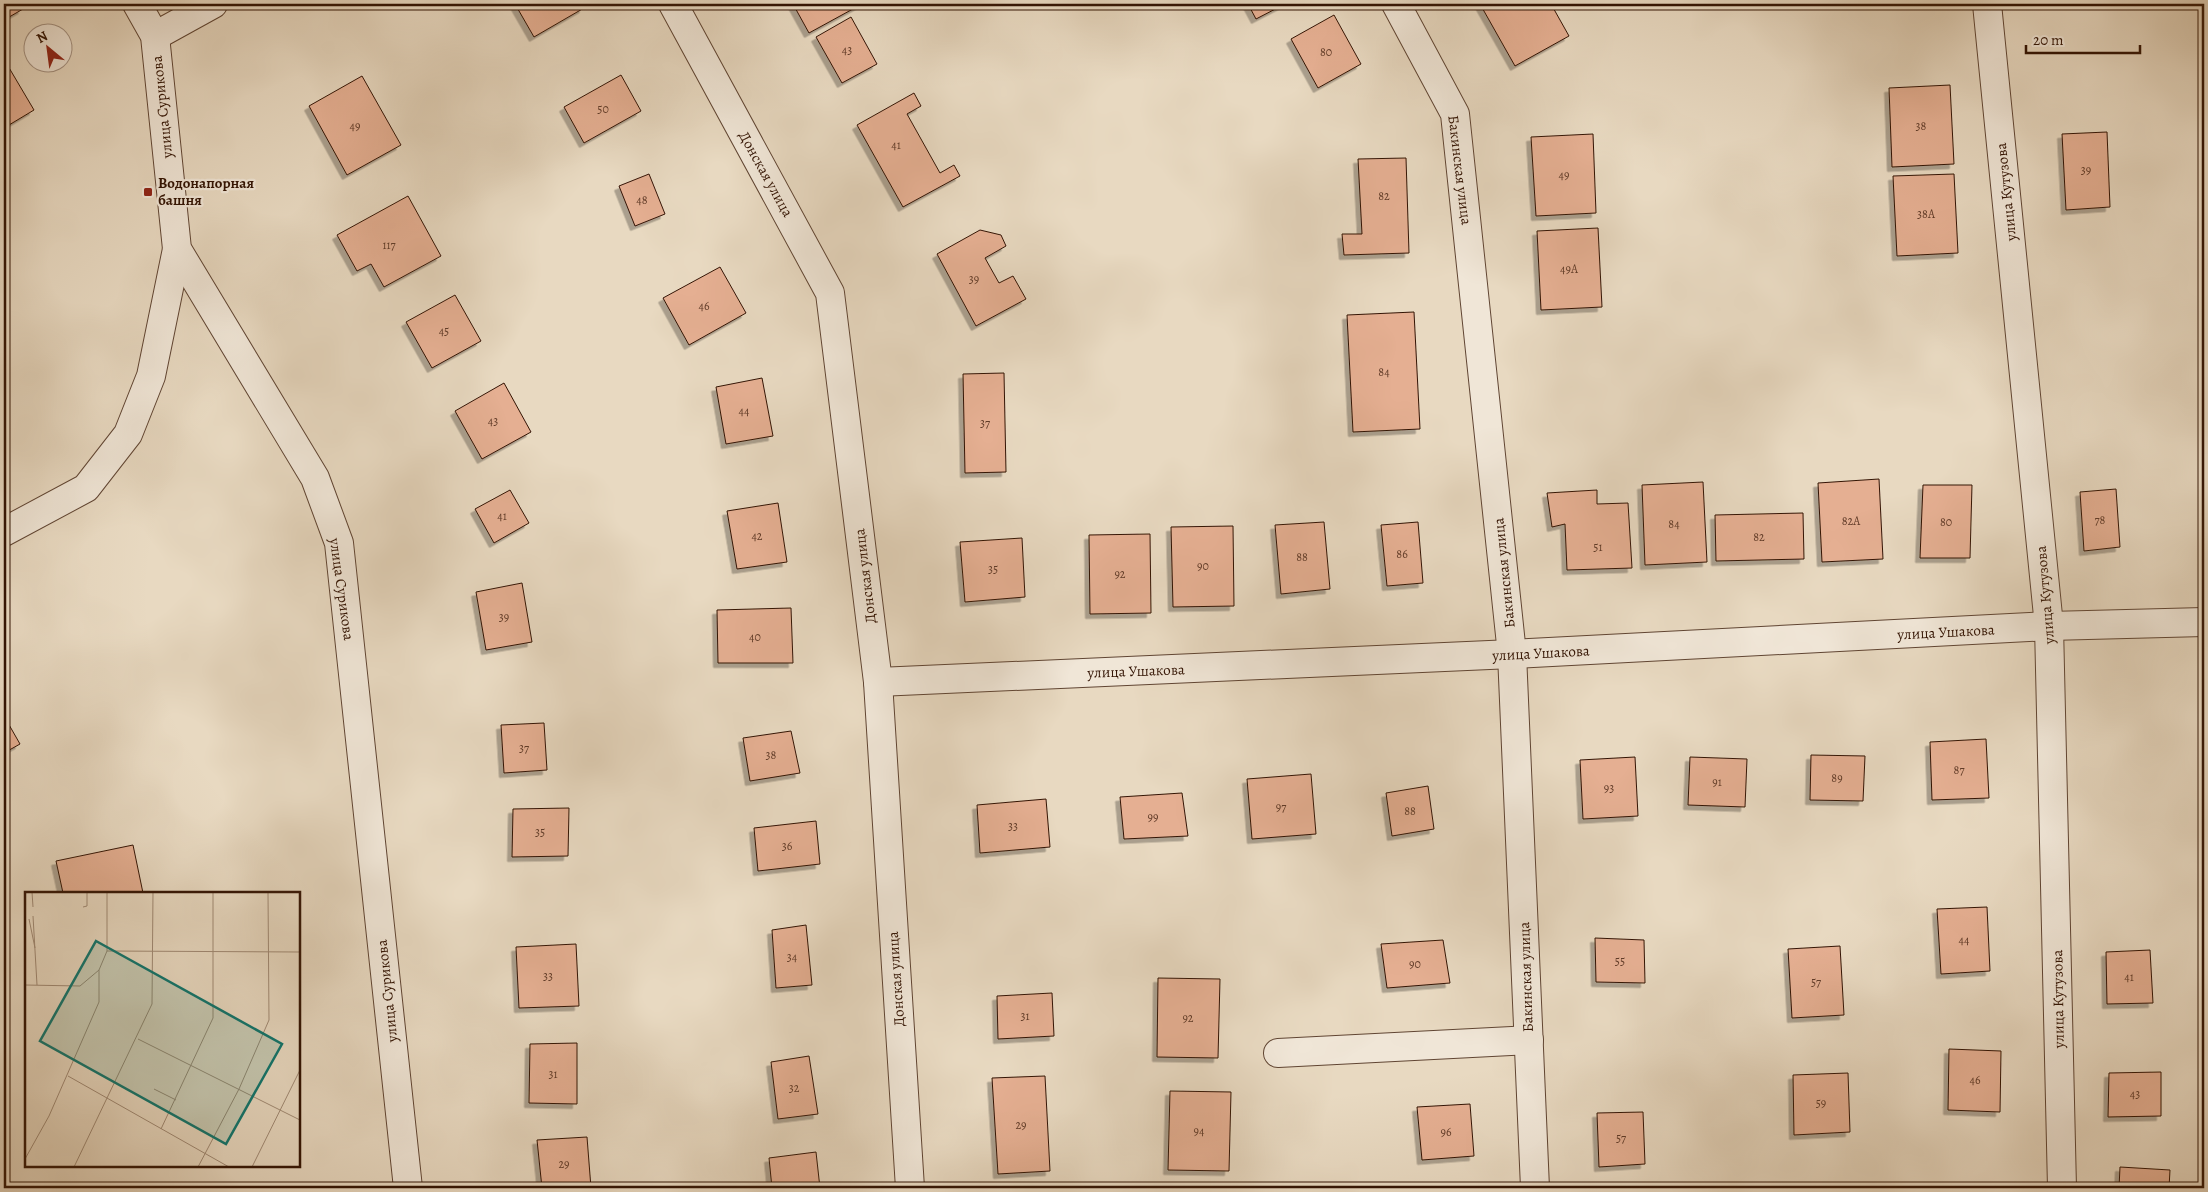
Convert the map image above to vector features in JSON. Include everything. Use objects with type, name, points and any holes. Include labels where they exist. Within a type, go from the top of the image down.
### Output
[{"type":"street","name":"улица Сурикова","points":[[138,4],[155,36],[176,249],[315,478],[339,543],[408,1188]]},
{"type":"street","points":[[155,36],[214,4]]},
{"type":"street","name":"Донская улица","points":[[673,4],[830,292],[878,682],[910,1188]]},
{"type":"street","name":"Бакинская улица","points":[[1396,4],[1455,114],[1512,654],[1535,1188]]},
{"type":"street","name":"улица Кутузова","points":[[1987,4],[2049,626],[2062,1188]]},
{"type":"street","points":[[4,532],[86,488],[128,434],[151,376],[176,249]]},
{"type":"street","name":"улица Ушакова","points":[[878,682],[1512,654],[2049,626],[2204,622]]},
{"type":"street","points":[[1278,1053],[1529,1040]]},
{"type":"building","points":[[4,4],[19,4],[23,9],[4,20]]},
{"type":"building","points":[[515,4],[582,4],[584,8],[534,37]]},
{"type":"building","points":[[793,4],[862,4],[809,33]]},
{"type":"building","points":[[1248,4],[1285,4],[1256,19]]},
{"type":"building","points":[[1480,4],[1551,4],[1569,36],[1515,66]]},
{"type":"building","points":[[1334,15],[1361,64],[1318,88],[1291,39]]},
{"type":"building","points":[[851,17],[877,64],[842,83],[816,37]]},
{"type":"building","points":[[8,66],[34,110],[4,128],[4,68]]},
{"type":"building","points":[[621,75],[641,111],[584,143],[564,107]]},
{"type":"building","points":[[362,76],[401,145],[347,175],[309,106]]},
{"type":"building","points":[[1950,85],[1954,164],[1892,167],[1889,88]]},
{"type":"building","points":[[914,93],[921,106],[907,114],[940,173],[954,165],[960,176],[903,207],[857,125]]},
{"type":"building","points":[[2107,132],[2110,207],[2066,210],[2062,134]]},
{"type":"building","points":[[1593,134],[1596,213],[1536,216],[1531,137]]},
{"type":"building","points":[[1406,158],[1409,253],[1344,255],[1342,234],[1362,234],[1358,159]]},
{"type":"building","points":[[649,174],[665,214],[635,226],[619,186]]},
{"type":"building","points":[[1954,174],[1958,253],[1897,256],[1893,176]]},
{"type":"building","points":[[408,196],[441,256],[384,287],[371,264],[357,271],[337,235]]},
{"type":"building","points":[[1598,228],[1602,307],[1541,310],[1537,231]]},
{"type":"building","points":[[980,230],[1001,235],[1006,246],[985,258],[999,283],[1013,276],[1026,299],[976,326],[937,254]]},
{"type":"building","points":[[720,267],[746,313],[689,345],[663,298]]},
{"type":"building","points":[[455,295],[481,341],[432,368],[406,322]]},
{"type":"building","points":[[1414,312],[1420,429],[1353,432],[1347,315]]},
{"type":"building","points":[[1004,373],[1006,472],[965,473],[963,374]]},
{"type":"building","points":[[762,378],[773,436],[726,444],[716,387]]},
{"type":"building","points":[[504,383],[531,432],[482,459],[455,411]]},
{"type":"building","points":[[1879,479],[1883,559],[1822,562],[1818,483]]},
{"type":"building","points":[[1703,482],[1707,562],[1645,565],[1642,485]]},
{"type":"building","points":[[1923,485],[1972,485],[1970,558],[1920,558]]},
{"type":"building","points":[[2116,489],[2120,547],[2084,551],[2080,492]]},
{"type":"building","points":[[510,490],[529,523],[494,543],[475,509]]},
{"type":"building","points":[[1597,490],[1597,504],[1628,503],[1632,568],[1567,570],[1565,524],[1552,527],[1547,493]]},
{"type":"building","points":[[778,503],[787,562],[737,569],[727,511]]},
{"type":"building","points":[[1803,513],[1804,559],[1716,561],[1715,515]]},
{"type":"building","points":[[1324,522],[1330,589],[1281,594],[1275,525]]},
{"type":"building","points":[[1418,522],[1423,583],[1387,586],[1381,525]]},
{"type":"building","points":[[1233,526],[1234,606],[1173,607],[1171,527]]},
{"type":"building","points":[[1150,534],[1151,613],[1090,614],[1089,535]]},
{"type":"building","points":[[1022,538],[1025,597],[965,602],[960,542]]},
{"type":"building","points":[[522,583],[532,642],[486,650],[476,592]]},
{"type":"building","points":[[791,608],[793,663],[718,663],[717,610]]},
{"type":"building","points":[[4,716],[20,744],[4,753]]},
{"type":"building","points":[[544,723],[547,770],[504,773],[501,725]]},
{"type":"building","points":[[791,731],[800,773],[750,781],[743,738]]},
{"type":"building","points":[[1986,739],[1989,798],[1932,800],[1930,742]]},
{"type":"building","points":[[1811,755],[1865,756],[1863,801],[1810,800]]},
{"type":"building","points":[[1635,757],[1638,816],[1583,819],[1580,760]]},
{"type":"building","points":[[1690,757],[1747,759],[1745,807],[1688,805]]},
{"type":"building","points":[[1311,774],[1316,834],[1252,839],[1247,779]]},
{"type":"building","points":[[1428,786],[1434,829],[1392,836],[1386,793]]},
{"type":"building","points":[[1182,793],[1188,836],[1124,839],[1120,797]]},
{"type":"building","points":[[1046,799],[1050,847],[980,853],[977,805]]},
{"type":"building","points":[[569,808],[568,856],[512,857],[513,809]]},
{"type":"building","points":[[816,821],[820,864],[758,871],[754,828]]},
{"type":"building","points":[[133,845],[143,892],[63,892],[56,861]]},
{"type":"building","points":[[1987,907],[1990,971],[1941,974],[1937,909]]},
{"type":"building","points":[[806,925],[812,985],[776,988],[772,930]]},
{"type":"building","points":[[1595,938],[1644,940],[1645,983],[1596,982]]},
{"type":"building","points":[[1443,940],[1450,983],[1387,988],[1381,944]]},
{"type":"building","points":[[576,944],[579,1006],[519,1008],[516,947]]},
{"type":"building","points":[[1840,946],[1844,1015],[1792,1018],[1788,949]]},
{"type":"building","points":[[2150,950],[2153,1003],[2107,1004],[2106,952]]},
{"type":"building","points":[[1158,978],[1220,979],[1218,1058],[1157,1057]]},
{"type":"building","points":[[1052,993],[1054,1036],[998,1039],[997,996]]},
{"type":"building","points":[[577,1043],[577,1104],[529,1103],[530,1044]]},
{"type":"building","points":[[1949,1049],[2001,1051],[2000,1112],[1948,1110]]},
{"type":"building","points":[[809,1056],[818,1114],[778,1119],[771,1062]]},
{"type":"building","points":[[2161,1072],[2161,1116],[2108,1117],[2109,1073]]},
{"type":"building","points":[[1848,1073],[1850,1132],[1794,1135],[1793,1075]]},
{"type":"building","points":[[1045,1076],[1050,1171],[998,1174],[992,1078]]},
{"type":"building","points":[[1170,1091],[1231,1092],[1229,1171],[1168,1170]]},
{"type":"building","points":[[1470,1104],[1474,1156],[1422,1160],[1417,1107]]},
{"type":"building","points":[[1643,1112],[1645,1164],[1599,1167],[1597,1113]]},
{"type":"building","points":[[587,1137],[591,1188],[542,1188],[537,1140]]},
{"type":"building","points":[[816,1152],[820,1188],[772,1188],[769,1158]]},
{"type":"building","points":[[2120,1167],[2170,1170],[2169,1188],[2119,1188]]},
{"type":"place","name":"Водонапорная башня","points":[[148,192]]}]
